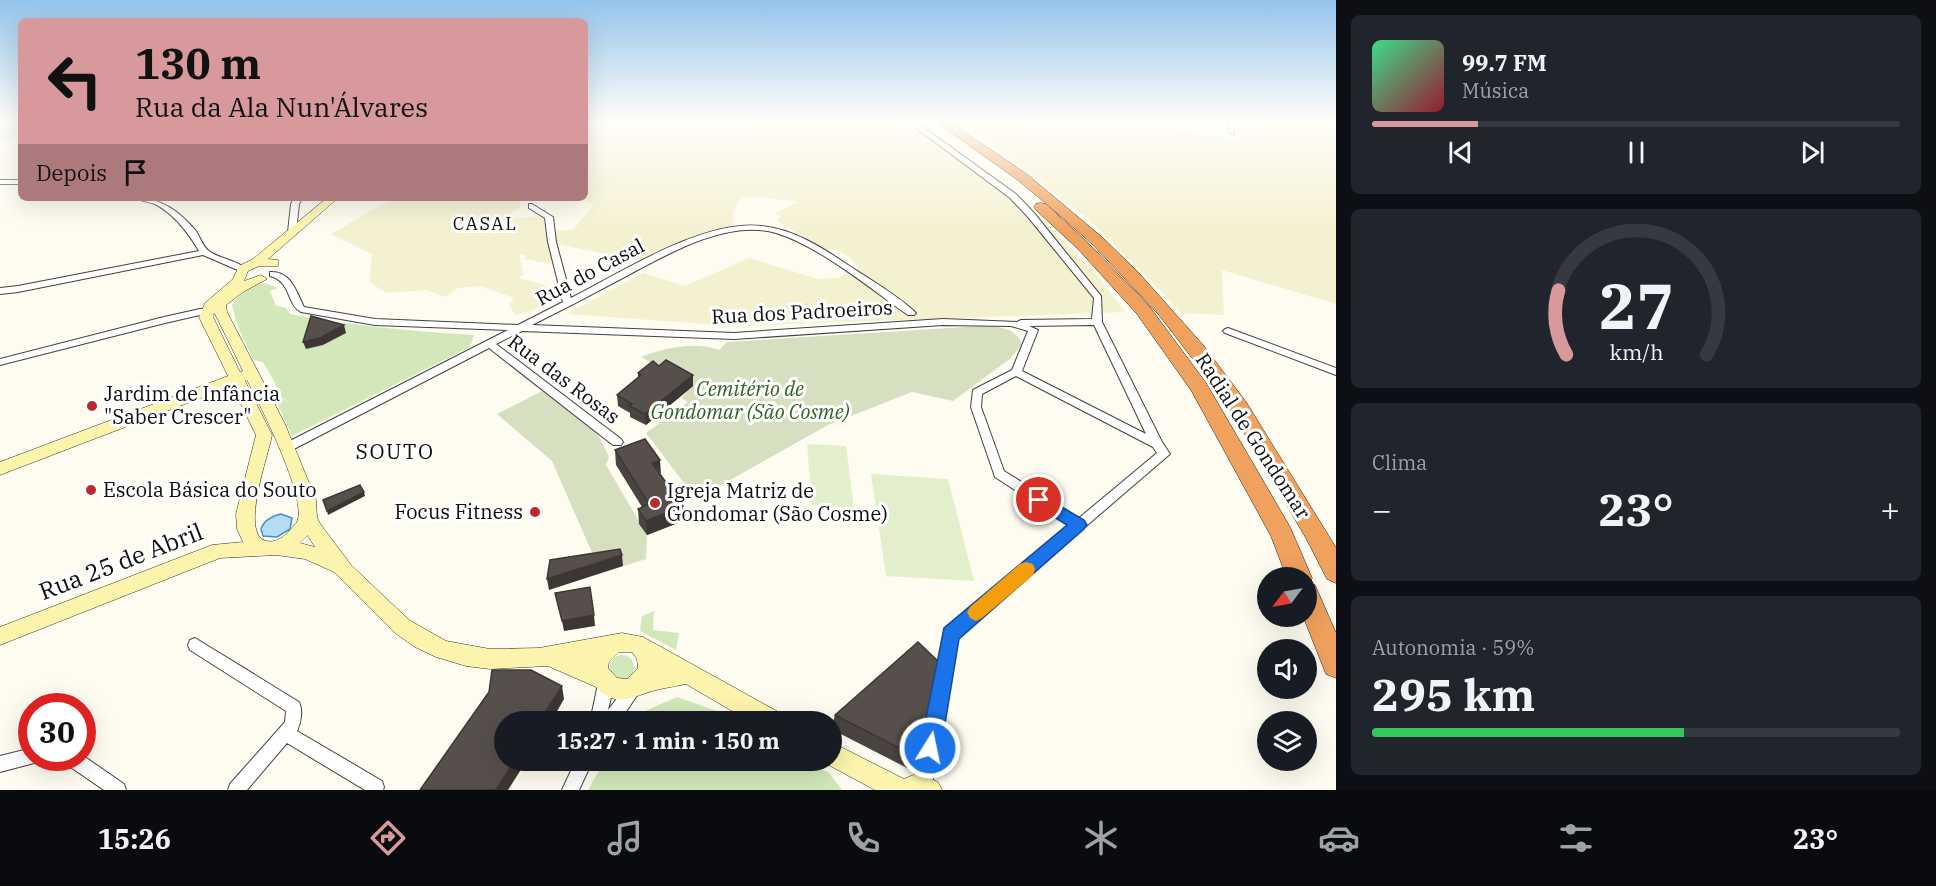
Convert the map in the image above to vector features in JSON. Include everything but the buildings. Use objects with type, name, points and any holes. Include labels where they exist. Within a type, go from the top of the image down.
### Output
[{"type":"highway","name":"Radial de Gondomar","points":[[989,159],[1083,246],[1143,310],[1199,388],[1282,534],[1296,567]]},
{"type":"highway","name":"Radial de Gondomar","points":[[991,159],[1047,195],[1104,245],[1167,310],[1228,390],[1320,540],[1336,572]]},
{"type":"highway","points":[[1317,619],[1336,665]]},
{"type":"main road","points":[[213,312],[221,295],[237,283],[242,273],[279,246],[329,201]]},
{"type":"main road","points":[[279,246],[274,268],[261,279],[242,285],[206,317],[286,448],[307,500],[308,518],[337,566],[402,626],[438,648],[460,655],[478,657],[550,657],[622,642],[636,644],[755,711]]},
{"type":"main road","points":[[257,262],[274,268]]},
{"type":"main road","points":[[242,273],[248,280],[261,279]]},
{"type":"main road","points":[[0,469],[244,376]]},
{"type":"main road","points":[[244,376],[264,435],[263,450],[244,511],[245,532],[255,546],[269,548],[298,536],[308,518]]},
{"type":"main road","name":"Rua 25 de Abril","points":[[0,636],[219,550],[269,548],[307,552],[337,566]]},
{"type":"main road","points":[[604,682],[598,665],[600,658],[610,646]]},
{"type":"main road","points":[[637,686],[649,670],[647,655],[641,648]]},
{"type":"main road","points":[[550,657],[619,690],[688,673]]},
{"type":"main road","points":[[842,760],[900,790]]},
{"type":"street","points":[[920,789],[950,634],[1164,454],[1097,322],[1098,298],[1013,196],[964,159]]},
{"type":"street","points":[[0,182],[18,181]]},
{"type":"street","points":[[156,201],[173,213],[193,233],[204,252],[242,273]]},
{"type":"street","points":[[292,232],[296,201]]},
{"type":"street","points":[[532,206],[549,217],[552,242],[568,303]]},
{"type":"street","name":"Rua do Casal","points":[[286,448],[697,238],[720,232],[760,228],[773,230],[806,242],[911,313]]},
{"type":"street","points":[[0,291],[204,252]]},
{"type":"street","name":"Rua dos Padroeiros","points":[[274,268],[290,283],[302,309],[375,322],[734,336],[943,322],[1097,322]]},
{"type":"street","points":[[0,362],[213,312]]},
{"type":"street","points":[[1012,323],[1033,330],[1016,372],[977,392],[976,407],[999,474],[1079,525]]},
{"type":"street","points":[[1228,331],[1336,372]]},
{"type":"street","name":"Rua das Rosas","points":[[490,344],[617,442]]},
{"type":"street","points":[[1016,372],[1157,444]]},
{"type":"street","points":[[195,645],[294,707],[292,724],[236,790]]},
{"type":"street","points":[[600,711],[604,682]]},
{"type":"street","points":[[618,711],[637,686]]},
{"type":"street","points":[[285,733],[376,787]]},
{"type":"street","points":[[0,764],[18,760]]},
{"type":"street","points":[[91,771],[118,790]]},
{"type":"street","points":[[570,790],[580,771]]},
{"type":"shaded area","points":[[588,159],[968,159],[1028,205],[1093,270],[1125,312],[733,326],[567,314],[643,273],[685,286],[749,258],[818,279],[838,278],[858,268],[851,258],[837,250],[825,250],[776,220],[781,216],[776,213],[797,202],[764,197],[741,197],[733,212],[733,227],[696,235],[639,261],[623,258],[615,253],[610,255],[557,244],[555,238],[557,230],[573,230],[594,205],[586,201],[588,201]]},
{"type":"shaded area","points":[[1009,159],[1336,159],[1336,304],[1222,270],[1224,315],[1181,313],[1087,218]]},
{"type":"shaded area","points":[[388,201],[520,201],[521,206],[512,212],[513,218],[543,216],[548,223],[552,264],[524,259],[527,256],[519,254],[524,275],[518,278],[557,291],[555,295],[558,298],[531,311],[515,315],[509,304],[514,298],[481,286],[458,288],[445,297],[427,290],[386,293],[370,282],[372,254],[331,234]]},
{"type":"green space","points":[[265,283],[278,288],[270,291],[276,306],[286,308],[290,314],[381,328],[474,335],[470,347],[292,436],[278,405],[275,383],[263,362],[253,360],[237,324],[232,305],[246,290]]},
{"type":"green space","name":"Cemitério de Gondomar (São Cosme)","points":[[981,326],[999,327],[1010,331],[1019,338],[1022,344],[1011,358],[953,401],[912,392],[828,425],[696,499],[646,433],[688,402],[681,398],[692,386],[641,357],[650,354],[669,348],[689,346],[719,350],[727,342]]},
{"type":"green space","name":"Cemitério de Gondomar (São Cosme)","points":[[542,391],[598,434],[609,457],[606,465],[647,535],[646,559],[605,572],[601,563],[597,564],[552,461],[497,414]]},
{"type":"green space","points":[[807,444],[846,446],[854,508],[812,505]]},
{"type":"green space","points":[[871,474],[948,479],[974,581],[886,576]]},
{"type":"green space","points":[[654,611],[653,630],[679,633],[676,650],[640,631],[642,616]]},
{"type":"green space","points":[[622,655],[630,659],[634,667],[630,675],[622,679],[614,675],[610,667],[614,659]]},
{"type":"green space","points":[[677,697],[717,711],[645,711]]},
{"type":"green space","points":[[599,771],[826,771],[842,790],[588,790]]},
{"type":"water","points":[[281,514],[292,518],[290,529],[277,537],[263,536],[261,529],[264,523]]},
{"type":"slow traffic","points":[[976,612],[1026,569]]},
{"type":"place","name":"Jardim de Infância \"Saber Crescer\"","points":[[92,406]]},
{"type":"place","name":"Escola Básica do Souto","points":[[91,490]]},
{"type":"place","name":"Igreja Matriz de Gondomar (São Cosme)","points":[[655,503]]},
{"type":"place","name":"Focus Fitness","points":[[535,512]]},
{"type":"district","name":"CASAL","points":[[485,224]]},
{"type":"district","name":"SOUTO","points":[[395,452]]},
{"type":"route","points":[[930,748],[950,634],[1079,525],[1039,500]]}]
